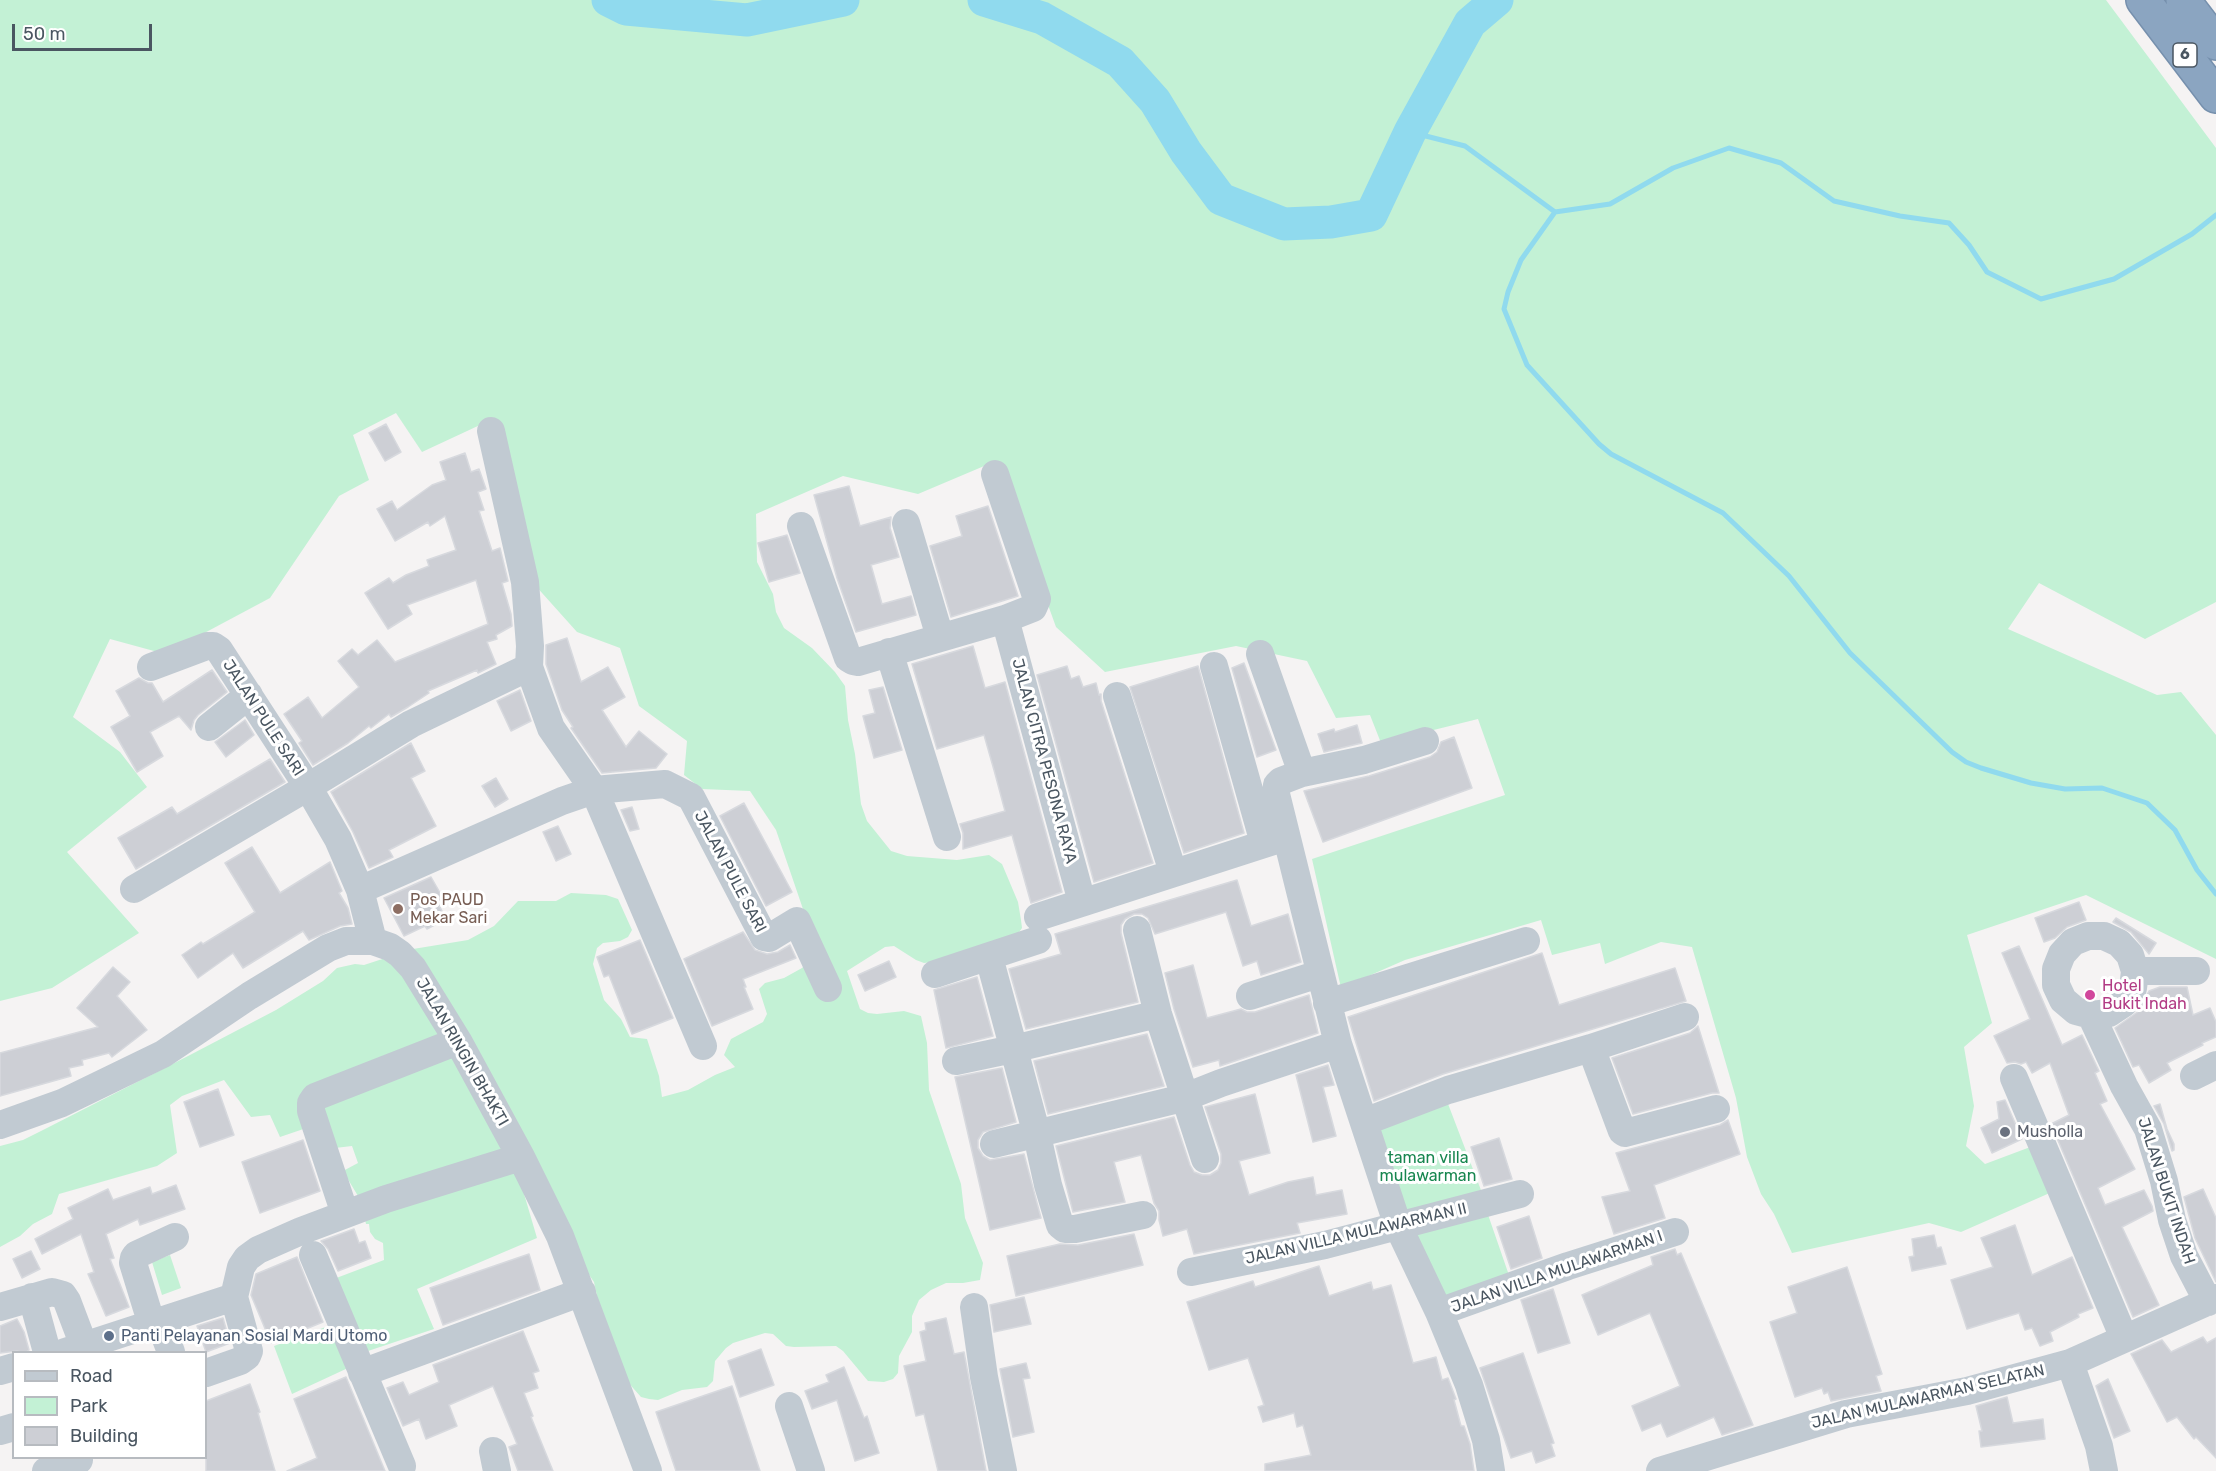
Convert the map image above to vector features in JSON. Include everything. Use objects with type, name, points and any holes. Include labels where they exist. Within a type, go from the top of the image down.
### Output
[{"type":"highway","name":"6","points":[[2183,0],[2216,43]]},
{"type":"highway","name":"6","points":[[2148,7],[2216,96]]},
{"type":"street","points":[[491,431],[525,582],[530,646],[529,667],[551,728],[594,790],[704,1046]]},
{"type":"street","points":[[801,526],[848,658],[858,662],[1005,619],[1033,608],[1037,600],[995,474]]},
{"type":"street","points":[[906,523],[940,637]]},
{"type":"street","name":"JALAN CITRA PESONA RAYA","points":[[1005,619],[1082,902]]},
{"type":"street","name":"JALAN PULE SARI","points":[[151,667],[207,646],[213,646],[219,650],[308,787],[338,839],[360,890],[373,941]]},
{"type":"street","points":[[889,652],[946,837]]},
{"type":"street","points":[[1260,654],[1302,773]]},
{"type":"street","points":[[1214,666],[1275,840],[1328,1003],[1338,1044],[1398,1226],[1439,1312],[1469,1385],[1486,1440],[1491,1471]]},
{"type":"street","name":"JALAN PULE SARI","points":[[134,890],[411,724],[529,667]]},
{"type":"street","points":[[209,727],[249,695]]},
{"type":"street","points":[[1117,696],[1173,872]]},
{"type":"street","points":[[1275,840],[1276,794],[1277,785],[1281,781],[1302,773],[1364,760],[1425,741]]},
{"type":"street","name":"JALAN PULE SARI","points":[[360,890],[562,801],[594,790],[665,784],[691,797],[764,937],[769,938],[797,921],[828,988]]},
{"type":"street","points":[[935,974],[989,957],[1082,902],[1275,840]]},
{"type":"street","points":[[1137,930],[1158,1014],[1183,1098],[1205,1159]]},
{"type":"street","points":[[2088,936],[2104,936],[2119,943],[2130,955],[2135,971],[2133,988],[2124,1003],[2109,1013],[2091,1015],[2076,1011],[2064,1000],[2056,985],[2056,969],[2062,954],[2073,942],[2088,936]]},
{"type":"street","name":"JALAN RINGIN BHAKTI","points":[[0,1125],[62,1103],[163,1053],[249,996],[328,948],[346,941],[373,941],[390,947],[413,968],[458,1041],[521,1157],[560,1236],[648,1471]]},
{"type":"street","points":[[1328,1003],[1526,941]]},
{"type":"street","points":[[989,957],[1037,1134],[1057,1219],[1065,1228],[1075,1229],[1143,1215]]},
{"type":"street","points":[[2135,971],[2196,971]]},
{"type":"street","points":[[1250,996],[1319,974]]},
{"type":"street","points":[[956,1060],[1013,1049],[1158,1014]]},
{"type":"street","name":"JALAN BUKIT INDAH","points":[[2091,1015],[2124,1086],[2148,1129],[2184,1256],[2212,1300]]},
{"type":"street","points":[[1364,1122],[1448,1090],[1591,1048],[1685,1017]]},
{"type":"street","points":[[345,1214],[311,1111],[311,1103],[315,1097],[458,1041]]},
{"type":"street","points":[[994,1144],[1183,1098],[1338,1044]]},
{"type":"street","points":[[1591,1048],[1622,1131],[1716,1108]]},
{"type":"street","points":[[2014,1078],[2124,1338]]},
{"type":"street","points":[[207,1373],[240,1361],[247,1356],[249,1351],[234,1297],[241,1267],[253,1254],[301,1231],[386,1199],[521,1157]]},
{"type":"street","name":"JALAN VILLA MULAWARMAN II","points":[[1191,1272],[1325,1245],[1520,1194]]},
{"type":"street","name":"JALAN VILLA MULAWARMAN I","points":[[1439,1312],[1568,1266],[1675,1232]]},
{"type":"street","points":[[170,1351],[156,1324],[133,1263],[136,1255],[174,1237]]},
{"type":"street","points":[[314,1255],[402,1466]]},
{"type":"street","points":[[0,1307],[52,1292],[63,1294],[67,1301],[74,1349],[234,1297]]},
{"type":"street","points":[[362,1372],[582,1292]]},
{"type":"street","points":[[32,1297],[46,1351]]},
{"type":"street","name":"JALAN MULAWARMAN SELATAN","points":[[1660,1471],[1846,1414],[1967,1391],[2070,1363],[2212,1300]]},
{"type":"street","points":[[974,1307],[984,1377],[1003,1471]]},
{"type":"street","points":[[2070,1363],[2099,1446],[2104,1471]]},
{"type":"street","points":[[789,1406],[811,1471]]},
{"type":"street","points":[[46,1471],[80,1463]]},
{"type":"green space","points":[[0,0],[2106,0],[2216,148],[2216,602],[2145,639],[2039,583],[2008,629],[2157,695],[2181,692],[2216,735],[2216,959],[2086,895],[1967,935],[1992,1023],[1964,1047],[1974,1106],[1966,1146],[1985,1164],[2033,1146],[2052,1192],[1961,1232],[1929,1223],[1792,1253],[1774,1214],[1761,1194],[1747,1157],[1736,1098],[1692,947],[1661,942],[1605,964],[1600,943],[1552,955],[1541,920],[1405,960],[1341,988],[1312,859],[1505,795],[1478,719],[1381,743],[1370,715],[1336,718],[1307,661],[1236,646],[1105,672],[1056,627],[996,461],[918,494],[843,476],[756,514],[757,562],[773,594],[776,612],[784,628],[812,648],[845,686],[861,804],[867,821],[891,851],[907,856],[957,860],[989,855],[1002,864],[1018,902],[1022,928],[1017,935],[924,963],[894,946],[885,947],[847,971],[860,1009],[868,1013],[904,1011],[921,1016],[927,1043],[929,1090],[961,1184],[965,1218],[983,1263],[980,1280],[946,1283],[931,1290],[919,1300],[912,1316],[912,1332],[899,1356],[898,1373],[893,1379],[884,1382],[868,1381],[836,1346],[786,1346],[773,1334],[765,1333],[733,1343],[726,1348],[715,1361],[713,1381],[707,1387],[682,1390],[658,1400],[649,1399],[641,1397],[618,1371],[604,1330],[594,1282],[517,1170],[537,1238],[417,1289],[434,1329],[359,1354],[348,1368],[292,1394],[274,1346],[331,1325],[331,1280],[384,1260],[383,1243],[375,1239],[370,1232],[361,1201],[343,1171],[358,1163],[352,1146],[335,1148],[324,1122],[280,1137],[270,1115],[251,1117],[224,1080],[182,1096],[170,1105],[177,1153],[157,1166],[59,1194],[52,1214],[0,1247],[0,1146],[23,1140],[276,1010],[323,981],[337,968],[355,964],[364,965],[413,949],[468,940],[494,926],[518,901],[556,901],[571,893],[606,895],[618,899],[632,930],[628,937],[620,941],[603,943],[597,948],[593,964],[604,1000],[621,1019],[630,1037],[647,1039],[659,1076],[662,1097],[688,1090],[735,1067],[724,1055],[731,1039],[763,1022],[767,1014],[759,989],[765,983],[784,978],[802,968],[818,953],[776,830],[750,791],[702,789],[684,775],[687,741],[639,706],[620,648],[577,632],[534,584],[495,418],[422,452],[396,413],[353,435],[369,480],[339,496],[270,598],[165,654],[110,639],[73,717],[120,752],[147,787],[67,852],[139,933],[52,988],[0,1001]]},
{"type":"green space","name":"taman villa mulawarman","points":[[1445,1096],[1484,1198],[1400,1222],[1369,1123]]},
{"type":"green space","name":"taman villa mulawarman","points":[[1485,1206],[1512,1284],[1447,1315],[1403,1228]]},
{"type":"green space","points":[[170,1255],[181,1288],[162,1295],[152,1262]]},
{"type":"building","points":[[386,424],[401,452],[385,461],[369,433]]},
{"type":"building","points":[[465,453],[471,472],[479,469],[486,489],[478,492],[484,510],[479,511],[492,551],[500,548],[508,581],[502,583],[512,626],[496,635],[497,639],[487,642],[496,664],[428,691],[429,693],[408,707],[391,717],[389,714],[371,728],[369,726],[348,743],[313,765],[299,743],[302,741],[284,714],[308,697],[322,718],[359,687],[338,661],[352,649],[358,655],[377,640],[395,662],[488,624],[476,580],[407,605],[412,614],[388,629],[365,593],[389,578],[393,583],[429,566],[427,560],[456,550],[445,516],[430,526],[428,522],[395,541],[377,509],[392,501],[397,510],[432,485],[446,480],[440,462]]},
{"type":"building","points":[[849,486],[860,526],[891,517],[890,528],[899,557],[871,565],[882,604],[911,596],[916,615],[856,632],[837,578],[814,495]]},
{"type":"building","points":[[988,506],[1018,596],[951,617],[930,546],[962,536],[956,516]]},
{"type":"building","points":[[787,535],[800,573],[769,582],[758,543]]},
{"type":"building","points":[[567,638],[581,682],[608,667],[625,697],[602,710],[626,747],[639,731],[667,754],[656,768],[602,773],[571,728],[573,727],[562,710],[546,664],[546,645]]},
{"type":"building","points":[[973,646],[985,688],[1005,682],[1062,892],[1031,903],[1012,835],[963,849],[963,833],[960,824],[1005,811],[994,770],[984,735],[937,749],[912,664]]},
{"type":"building","points":[[1244,663],[1276,750],[1257,757],[1232,668]]},
{"type":"building","points":[[1067,666],[1071,679],[1079,676],[1083,687],[1096,683],[1099,695],[1101,694],[1101,701],[1153,863],[1094,882],[1037,675]]},
{"type":"building","points":[[1198,666],[1244,833],[1184,853],[1130,687]]},
{"type":"building","points":[[212,670],[227,692],[198,715],[191,730],[179,716],[150,732],[163,756],[137,772],[111,727],[130,716],[116,691],[139,678],[152,683],[163,702]]},
{"type":"building","points":[[883,687],[902,750],[874,758],[863,716],[875,713],[869,690]]},
{"type":"building","points":[[520,690],[531,721],[511,731],[497,701]]},
{"type":"building","points":[[245,720],[254,735],[226,757],[215,742]]},
{"type":"building","points":[[1357,725],[1362,743],[1324,752],[1318,734],[1334,729],[1335,732]]},
{"type":"building","points":[[1454,737],[1472,788],[1323,842],[1304,791],[1369,776],[1430,757],[1437,752],[1441,742]]},
{"type":"building","points":[[411,743],[425,771],[411,778],[436,826],[389,850],[393,857],[369,868],[331,792]]},
{"type":"building","points":[[270,759],[285,782],[136,869],[118,838],[172,807],[177,814]]},
{"type":"building","points":[[496,778],[508,799],[495,807],[482,786]]},
{"type":"building","points":[[744,803],[792,892],[766,906],[720,816]]},
{"type":"building","points":[[632,807],[639,829],[630,831],[621,810]]},
{"type":"building","points":[[558,826],[571,854],[556,861],[543,832]]},
{"type":"building","points":[[252,847],[280,893],[330,862],[342,891],[339,893],[348,908],[352,924],[340,926],[309,940],[303,931],[243,968],[233,953],[198,978],[182,955],[255,912],[225,863]]},
{"type":"building","points":[[431,877],[443,898],[437,901],[446,919],[427,929],[425,926],[404,936],[384,898]]},
{"type":"building","points":[[1237,880],[1251,926],[1288,914],[1301,962],[1261,975],[1257,961],[1243,966],[1226,912],[1155,934],[1148,918],[1142,914],[1134,914],[1125,919],[1121,925],[1121,933],[1138,1002],[1026,1029],[1009,969],[1061,954],[1055,934]]},
{"type":"building","points":[[2079,902],[2086,920],[2067,927],[2055,938],[2044,942],[2035,918]]},
{"type":"building","points":[[2116,918],[2156,943],[2149,954],[2131,932],[2113,922]]},
{"type":"building","points":[[743,932],[755,950],[767,954],[778,952],[790,945],[796,958],[743,979],[753,1009],[712,1026],[684,959]]},
{"type":"building","points":[[640,940],[673,1018],[632,1034],[609,975],[604,977],[597,957]]},
{"type":"building","points":[[2019,946],[2062,1045],[2082,1035],[2099,1071],[2095,1073],[2107,1101],[2100,1104],[2135,1169],[2098,1188],[2105,1205],[2144,1190],[2152,1206],[2153,1211],[2122,1227],[2159,1305],[2133,1317],[2051,1124],[2069,1115],[2050,1063],[2032,1073],[2026,1062],[2007,1063],[1994,1036],[2030,1019],[2002,953]]},
{"type":"building","points":[[1542,953],[1559,1005],[1675,968],[1686,1001],[1443,1074],[1374,1101],[1348,1017]]},
{"type":"building","points":[[889,961],[896,977],[865,991],[858,975]]},
{"type":"building","points":[[1193,965],[1207,1018],[1241,1009],[1255,1012],[1309,995],[1318,1033],[1220,1066],[1219,1060],[1193,1067],[1165,973]]},
{"type":"building","points":[[113,967],[130,982],[117,996],[147,1030],[112,1057],[109,1053],[82,1060],[83,1065],[69,1068],[71,1076],[0,1096],[0,1053],[98,1027],[77,1008]]},
{"type":"building","points":[[977,977],[993,1036],[946,1048],[934,990]]},
{"type":"building","points":[[2160,987],[2187,987],[2193,1015],[2210,1008],[2216,1022],[2216,1037],[2167,1063],[2171,1070],[2149,1083],[2139,1065],[2133,1067],[2115,1028],[2143,1008],[2142,1004],[2149,991]]},
{"type":"building","points":[[1698,1026],[1719,1093],[1633,1114],[1612,1058],[1690,1033]]},
{"type":"building","points":[[1147,1034],[1164,1086],[1048,1114],[1034,1061]]},
{"type":"building","points":[[1328,1065],[1334,1085],[1323,1087],[1336,1136],[1313,1142],[1296,1075]]},
{"type":"building","points":[[1002,1068],[1016,1122],[983,1132],[978,1140],[978,1148],[983,1156],[990,1160],[1024,1154],[1041,1218],[990,1230],[955,1077]]},
{"type":"building","points":[[218,1089],[234,1135],[200,1147],[184,1102]]},
{"type":"building","points":[[1255,1094],[1270,1153],[1239,1161],[1249,1195],[1288,1182],[1313,1177],[1316,1195],[1342,1190],[1347,1214],[1297,1223],[1300,1233],[1194,1254],[1187,1229],[1163,1236],[1159,1211],[1154,1203],[1141,1155],[1114,1162],[1125,1202],[1073,1212],[1056,1146],[1174,1117],[1194,1172],[1210,1175],[1218,1170],[1221,1154],[1205,1107]]},
{"type":"building","name":"Musholla","points":[[2005,1100],[2022,1139],[1992,1153],[1981,1128],[1999,1119],[1997,1102]]},
{"type":"building","points":[[2160,1104],[2174,1144],[2172,1151],[2164,1124],[2154,1106]]},
{"type":"building","points":[[1728,1120],[1740,1154],[1654,1185],[1665,1218],[1614,1234],[1602,1197],[1630,1191],[1616,1153],[1720,1125]]},
{"type":"building","points":[[1499,1138],[1512,1179],[1484,1186],[1471,1147]]},
{"type":"building","points":[[303,1140],[320,1191],[260,1213],[242,1162]]},
{"type":"building","points":[[176,1185],[185,1209],[140,1225],[138,1219],[106,1234],[114,1258],[110,1259],[129,1307],[106,1316],[88,1274],[94,1272],[81,1234],[42,1254],[35,1239],[73,1219],[68,1208],[108,1189],[113,1200],[150,1187],[152,1194]]},
{"type":"building","points":[[2203,1189],[2216,1218],[2216,1282],[2195,1238],[2184,1197]]},
{"type":"building","points":[[1529,1216],[1542,1258],[1511,1269],[1497,1227]]},
{"type":"building","points":[[2015,1225],[2032,1275],[2072,1257],[2093,1308],[2078,1314],[2079,1317],[2050,1332],[2053,1341],[2040,1346],[2032,1328],[2025,1330],[2019,1313],[1967,1329],[1951,1280],[1993,1267],[1981,1238]]},
{"type":"building","points":[[354,1229],[359,1243],[365,1241],[371,1258],[338,1271],[328,1249],[321,1241]]},
{"type":"building","points":[[1134,1234],[1143,1265],[1016,1296],[1007,1256],[1060,1244],[1078,1245]]},
{"type":"building","points":[[1934,1235],[1937,1248],[1941,1247],[1946,1264],[1912,1271],[1909,1257],[1914,1256],[1912,1239]]},
{"type":"building","points":[[1675,1249],[1677,1255],[1681,1253],[1753,1425],[1722,1435],[1714,1417],[1667,1437],[1661,1423],[1642,1431],[1632,1406],[1680,1386],[1650,1313],[1598,1335],[1582,1295],[1653,1265],[1651,1257]]},
{"type":"building","points":[[31,1251],[40,1269],[22,1278],[13,1259]]},
{"type":"building","points":[[529,1254],[540,1290],[443,1325],[430,1288]]},
{"type":"building","points":[[297,1257],[323,1322],[271,1343],[251,1295],[256,1274]]},
{"type":"building","points":[[1319,1266],[1329,1296],[1371,1282],[1373,1290],[1391,1285],[1413,1363],[1436,1357],[1442,1380],[1448,1378],[1456,1399],[1454,1400],[1461,1426],[1464,1426],[1470,1444],[1474,1471],[1265,1471],[1265,1464],[1311,1455],[1303,1425],[1297,1427],[1294,1413],[1263,1422],[1258,1407],[1264,1405],[1248,1358],[1209,1370],[1187,1302],[1253,1281],[1255,1287]]},
{"type":"building","points":[[1847,1267],[1882,1374],[1876,1376],[1881,1391],[1831,1401],[1828,1392],[1824,1394],[1822,1388],[1795,1397],[1770,1322],[1797,1313],[1788,1287]]},
{"type":"building","points":[[1553,1289],[1570,1343],[1538,1353],[1521,1300]]},
{"type":"building","points":[[1024,1297],[1031,1324],[994,1332],[990,1305]]},
{"type":"building","points":[[223,1318],[230,1343],[206,1351],[197,1326]]},
{"type":"building","points":[[946,1318],[954,1354],[964,1352],[986,1471],[938,1471],[924,1414],[916,1416],[904,1366],[926,1361],[920,1332],[926,1330],[925,1323]]},
{"type":"building","points":[[17,1319],[24,1332],[29,1350],[0,1353],[0,1326]]},
{"type":"building","points":[[523,1331],[539,1371],[533,1373],[538,1388],[524,1393],[533,1416],[531,1417],[553,1471],[518,1471],[509,1447],[517,1444],[493,1386],[449,1405],[457,1426],[426,1439],[419,1419],[403,1426],[387,1388],[403,1382],[409,1395],[439,1382],[433,1365]]},
{"type":"building","points":[[2203,1337],[2207,1343],[2216,1338],[2216,1458],[2196,1437],[2194,1439],[2177,1417],[2167,1422],[2131,1354],[2162,1340],[2171,1352]]},
{"type":"building","points":[[761,1349],[774,1385],[740,1397],[728,1361]]},
{"type":"building","points":[[1523,1353],[1554,1443],[1551,1444],[1555,1456],[1536,1463],[1532,1451],[1511,1458],[1480,1368]]},
{"type":"building","points":[[1026,1363],[1030,1378],[1023,1379],[1034,1432],[1013,1437],[1000,1369]]},
{"type":"building","points":[[844,1367],[864,1418],[867,1416],[879,1453],[855,1461],[837,1400],[812,1409],[805,1391],[829,1382],[826,1375]]},
{"type":"building","points":[[346,1377],[385,1471],[287,1471],[317,1458],[294,1399]]},
{"type":"building","points":[[2108,1379],[2130,1431],[2114,1438],[2096,1386]]},
{"type":"building","points":[[250,1384],[260,1412],[258,1413],[275,1471],[206,1471],[207,1401]]},
{"type":"building","points":[[732,1386],[760,1471],[676,1471],[656,1412]]},
{"type":"building","points":[[2007,1397],[2013,1423],[2043,1419],[2045,1439],[1981,1447],[1979,1431],[1982,1431],[1976,1406]]},
{"type":"waterway","points":[[608,0],[626,9],[747,20],[843,0]]},
{"type":"waterway","points":[[984,0],[1042,18],[1120,62],[1155,101],[1186,152],[1221,199],[1284,224],[1331,222],[1371,215],[1410,132],[1470,23],[1497,0]]},
{"type":"waterway","points":[[1410,132],[1465,146],[1555,212],[1610,204],[1673,168],[1729,148],[1781,163],[1834,201],[1900,216],[1949,223],[1969,245],[1987,272],[2041,299],[2114,279],[2192,234],[2216,215]]},
{"type":"waterway","points":[[1555,212],[1521,260],[1504,309],[1527,365],[1599,444],[1611,454],[1723,513],[1789,576],[1850,653],[1952,752],[1966,762],[1981,768],[2031,783],[2065,789],[2102,788],[2147,803],[2175,830],[2197,870],[2216,894]]},
{"type":"place","name":"Pos PAUD Mekar Sari","points":[[398,909]]},
{"type":"place","name":"Hotel Bukit Indah","points":[[2090,995]]},
{"type":"place","name":"Musholla","points":[[2005,1132]]},
{"type":"place","name":"Panti Pelayanan Sosial Mardi Utomo","points":[[109,1336]]}]
